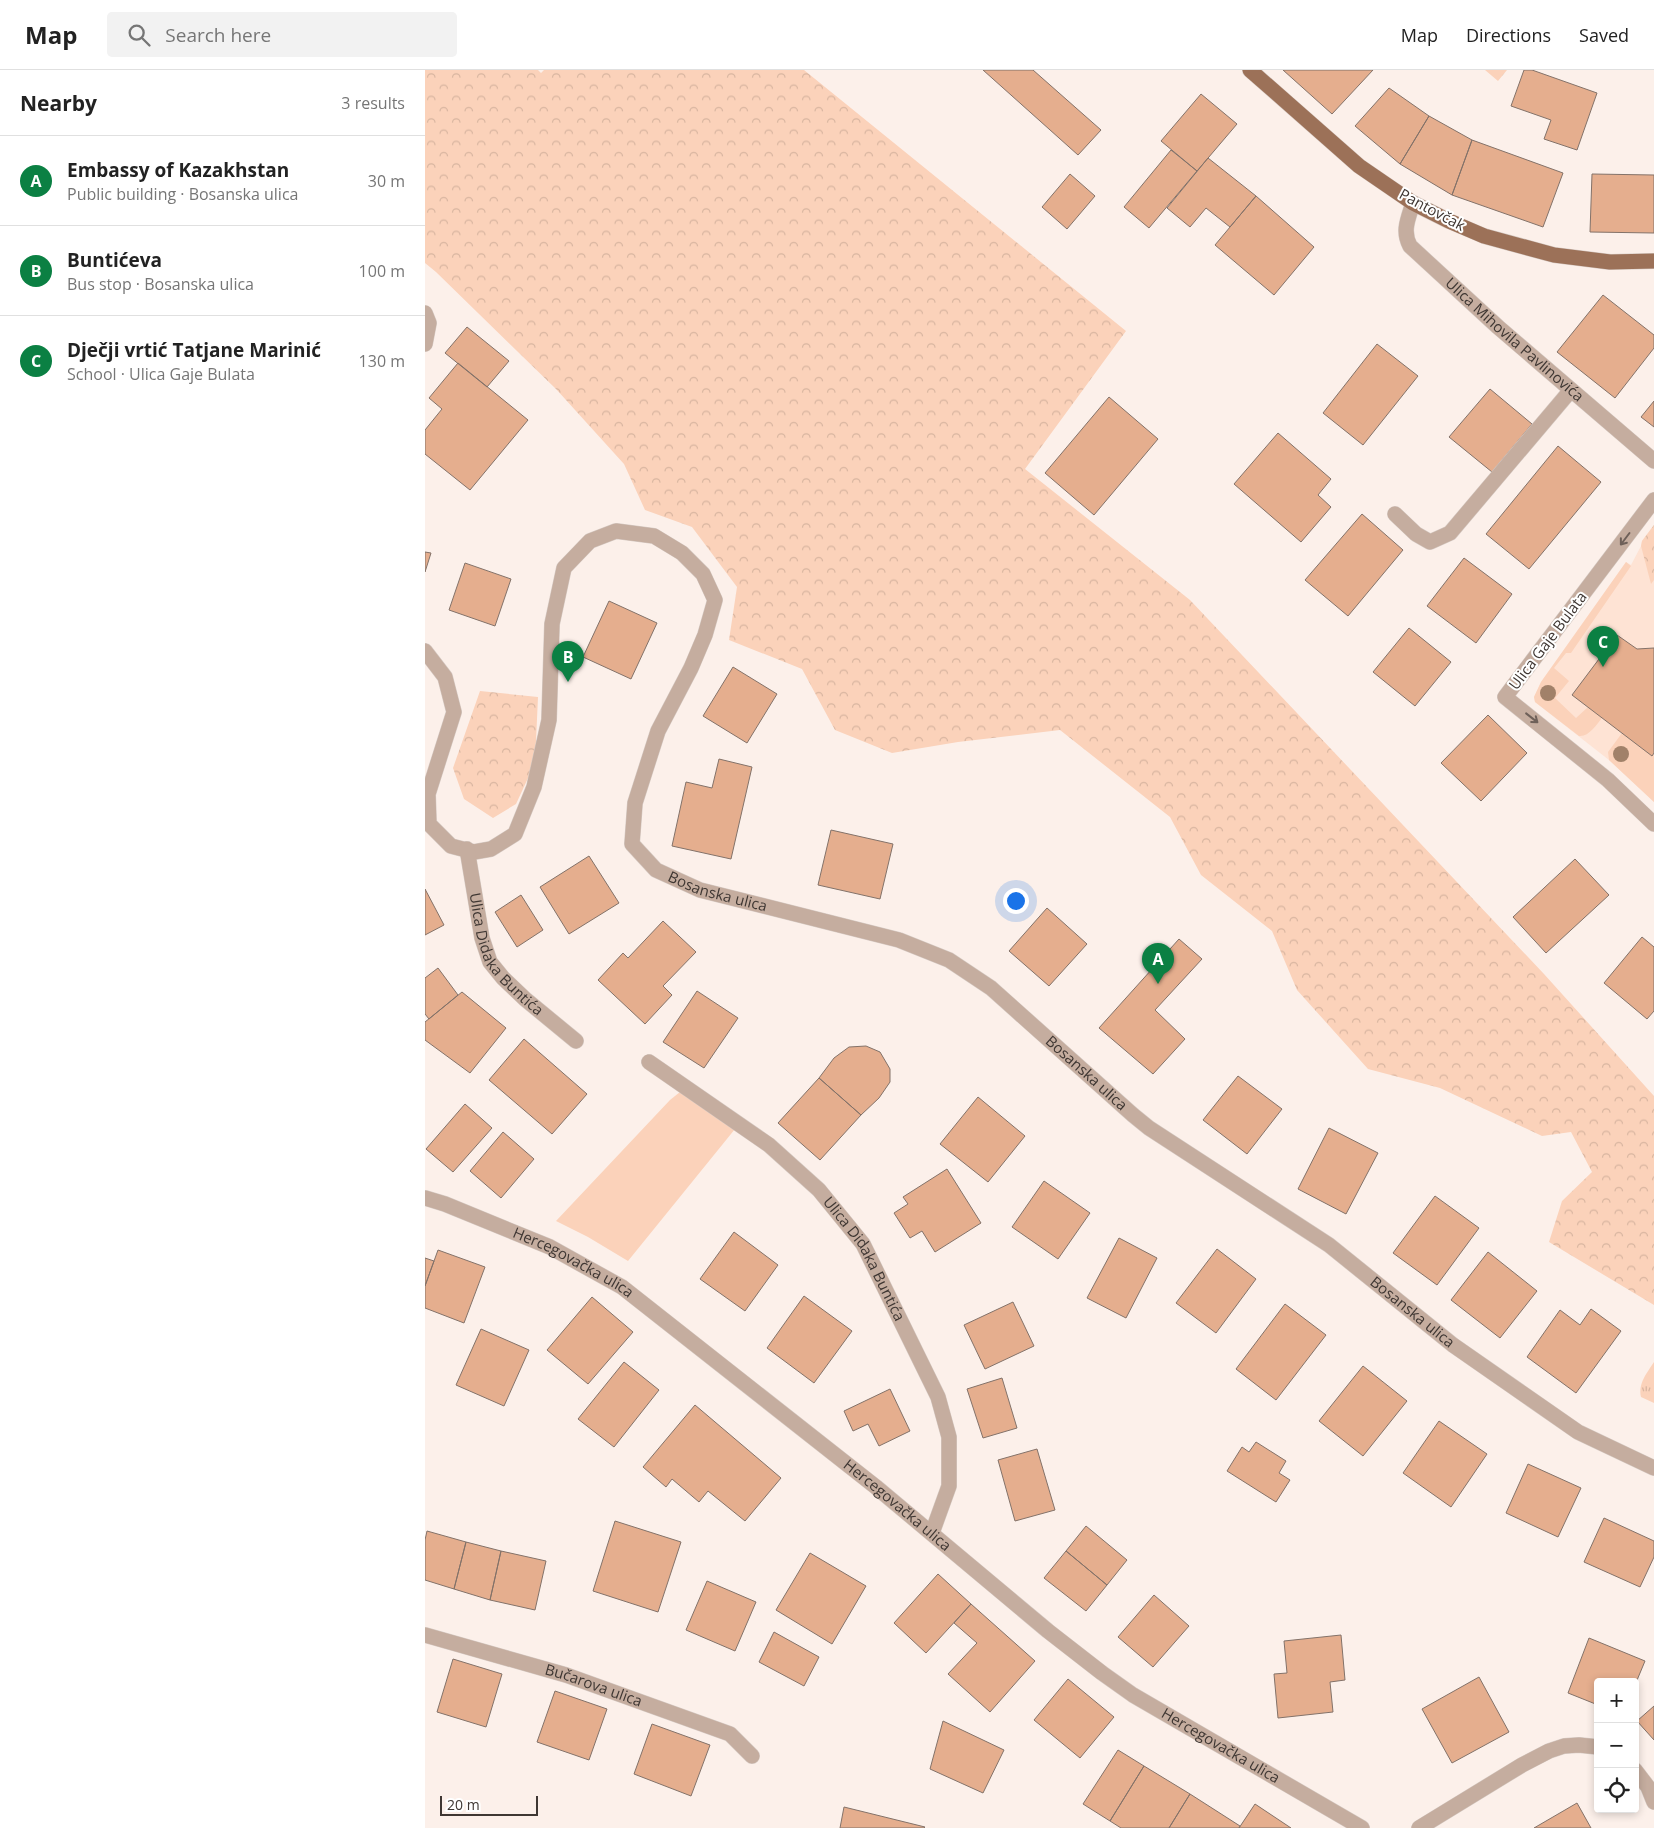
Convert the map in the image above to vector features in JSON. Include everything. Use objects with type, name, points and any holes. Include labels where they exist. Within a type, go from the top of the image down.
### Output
[{"type":"main road","name":"Pantovčak","points":[[1250,70],[1359,166],[1413,203],[1484,236],[1554,255],[1610,262],[1654,261]]},
{"type":"street","name":"Ulica Mihovila Pavlinovića","points":[[1413,203],[1405,228],[1406,238],[1410,246],[1498,327],[1654,461]]},
{"type":"street","points":[[425,313],[429,323],[425,344]]},
{"type":"street","points":[[1395,514],[1416,534],[1430,542],[1450,533],[1571,390]]},
{"type":"street","name":"Ulica Gaje Bulata","points":[[1654,500],[1505,697],[1608,780],[1654,824]]},
{"type":"street","name":"Bosanska ulica","points":[[425,651],[445,677],[454,712],[428,794],[429,824],[451,846],[474,852],[491,849],[515,834],[534,787],[549,720],[552,624],[564,568],[590,541],[616,531],[654,536],[681,553],[703,574],[715,600],[701,643],[658,731],[635,803],[632,844],[656,870],[700,890],[899,940],[949,960],[991,988],[1149,1128],[1329,1245],[1453,1345],[1578,1432],[1654,1468]]},
{"type":"street","name":"Ulica Didaka Buntića","points":[[467,850],[482,938],[490,962],[503,978],[525,999],[576,1041]]},
{"type":"street","name":"Ulica Didaka Buntića","points":[[649,1062],[769,1145],[819,1190],[863,1244],[938,1397],[949,1437],[949,1486],[932,1532]]},
{"type":"street","name":"Hercegovačka ulica","points":[[425,1198],[445,1204],[550,1247],[622,1287],[932,1532],[1048,1631],[1102,1673],[1133,1695],[1362,1828]]},
{"type":"street","name":"Bučarova ulica","points":[[425,1635],[566,1675],[730,1734],[753,1756]]},
{"type":"street","points":[[1419,1828],[1522,1765],[1549,1751],[1564,1746],[1594,1747]]},
{"type":"street","points":[[1639,1775],[1648,1787],[1654,1802]]},
{"type":"shaded area","points":[[1654,525],[1654,802],[1609,760],[1535,702],[1534,697],[1541,682],[1626,562],[1631,565],[1642,541]]},
{"type":"green space","points":[[425,70],[538,70],[541,73],[544,70],[804,70],[1126,331],[1025,469],[1190,600],[1544,974],[1654,1096],[1654,1305],[1549,1242],[1562,1201],[1592,1172],[1571,1132],[1542,1136],[1440,1088],[1368,1069],[1297,990],[1272,931],[1201,875],[1170,817],[1060,730],[958,742],[892,753],[835,730],[802,669],[729,640],[737,587],[692,527],[645,510],[624,464],[556,389],[425,263]]},
{"type":"green space","points":[[1485,70],[1507,70],[1498,81]]},
{"type":"green space","points":[[1654,525],[1654,580],[1651,584],[1641,546],[1642,541]]},
{"type":"green space","points":[[1626,562],[1631,566],[1571,653],[1566,653],[1554,668],[1569,681],[1555,698],[1576,718],[1588,707],[1602,718],[1589,733],[1579,736],[1535,702],[1534,697],[1541,682]]},
{"type":"green space","points":[[480,691],[538,697],[535,763],[516,804],[493,818],[464,799],[453,768]]},
{"type":"green space","points":[[1622,733],[1652,756],[1654,753],[1654,802],[1609,760],[1608,752]]},
{"type":"green space","points":[[680,1092],[735,1129],[628,1261],[588,1237],[556,1221],[670,1100]]},
{"type":"green space","points":[[1654,1362],[1654,1403],[1641,1397],[1640,1392],[1644,1378]]},
{"type":"building","points":[[983,70],[1033,70],[1101,130],[1078,155]]},
{"type":"building","points":[[1283,70],[1373,70],[1332,114]]},
{"type":"building","points":[[1524,70],[1532,70],[1597,93],[1577,150],[1544,139],[1551,120],[1511,106]]},
{"type":"building","points":[[1389,88],[1429,116],[1400,164],[1355,126]]},
{"type":"building","points":[[1201,94],[1237,124],[1197,171],[1161,141]]},
{"type":"building","points":[[1429,116],[1472,140],[1452,195],[1400,164]]},
{"type":"building","points":[[1472,140],[1563,173],[1543,227],[1452,195]]},
{"type":"building","points":[[1171,150],[1197,171],[1149,228],[1124,207]]},
{"type":"building","points":[[1208,158],[1256,196],[1230,227],[1206,208],[1190,227],[1167,208]]},
{"type":"building","points":[[1070,174],[1095,196],[1067,229],[1042,207]]},
{"type":"building","points":[[1592,174],[1654,175],[1654,233],[1590,232]]},
{"type":"building","points":[[1256,196],[1314,247],[1274,295],[1215,245]]},
{"type":"building","points":[[1603,295],[1654,335],[1654,348],[1615,398],[1557,352]]},
{"type":"building","points":[[467,327],[509,361],[487,387],[445,353]]},
{"type":"building","points":[[1377,344],[1418,376],[1363,445],[1323,413]]},
{"type":"building","points":[[458,363],[528,420],[470,490],[425,454],[425,430],[442,409],[429,398]]},
{"type":"building","points":[[1490,389],[1532,424],[1492,472],[1449,437]]},
{"type":"building","points":[[1109,397],[1158,439],[1094,515],[1045,473]]},
{"type":"building","points":[[1654,401],[1654,427],[1641,417]]},
{"type":"building","points":[[1278,433],[1331,479],[1318,495],[1331,507],[1301,542],[1234,484]]},
{"type":"building","points":[[1558,446],[1601,482],[1529,569],[1486,534]]},
{"type":"building","points":[[1362,514],[1403,550],[1348,616],[1305,580]]},
{"type":"building","points":[[425,552],[431,553],[425,572]]},
{"type":"building","points":[[1464,558],[1512,594],[1476,643],[1427,606]]},
{"type":"building","points":[[465,563],[511,579],[495,626],[449,610]]},
{"type":"building","points":[[609,601],[657,623],[631,679],[583,657]]},
{"type":"building","points":[[1409,628],[1451,662],[1415,706],[1373,672]]},
{"type":"building","points":[[1617,635],[1637,649],[1654,648],[1654,753],[1652,756],[1572,695]]},
{"type":"building","points":[[733,667],[777,694],[747,743],[703,716]]},
{"type":"building","points":[[1488,715],[1527,753],[1481,801],[1441,763]]},
{"type":"building","points":[[719,759],[752,767],[731,859],[672,846],[686,782],[712,788]]},
{"type":"building","points":[[831,830],[893,844],[880,899],[818,885]]},
{"type":"building","points":[[589,856],[619,903],[569,934],[540,887]]},
{"type":"building","points":[[1575,859],[1609,895],[1546,953],[1513,917]]},
{"type":"building","points":[[425,889],[444,925],[425,935]]},
{"type":"building","points":[[521,895],[543,930],[517,947],[495,912]]},
{"type":"building","points":[[1047,908],[1087,944],[1049,986],[1009,951]]},
{"type":"building","points":[[663,921],[696,952],[663,986],[672,995],[645,1024],[598,980],[623,953],[628,958]]},
{"type":"building","points":[[1642,937],[1654,947],[1654,1011],[1647,1019],[1604,983]]},
{"type":"building","points":[[1179,939],[1202,959],[1155,1010],[1185,1039],[1153,1074],[1099,1028]]},
{"type":"building","points":[[438,968],[458,995],[429,1019],[425,1014],[425,978]]},
{"type":"building","points":[[697,991],[738,1018],[704,1068],[663,1042]]},
{"type":"building","points":[[462,992],[506,1028],[470,1073],[425,1040],[425,1022]]},
{"type":"building","points":[[524,1039],[587,1094],[552,1134],[489,1080]]},
{"type":"building","points":[[866,1046],[880,1052],[890,1069],[890,1082],[879,1098],[861,1115],[819,1078],[834,1058],[849,1047]]},
{"type":"building","points":[[1238,1076],[1282,1109],[1247,1154],[1203,1120]]},
{"type":"building","points":[[819,1078],[861,1115],[820,1160],[778,1123]]},
{"type":"building","points":[[978,1097],[1025,1136],[988,1182],[940,1144]]},
{"type":"building","points":[[465,1104],[492,1128],[453,1172],[426,1149]]},
{"type":"building","points":[[1329,1128],[1378,1153],[1346,1214],[1298,1189]]},
{"type":"building","points":[[503,1132],[534,1159],[501,1198],[470,1171]]},
{"type":"building","points":[[947,1169],[981,1223],[935,1252],[922,1231],[910,1238],[894,1213],[908,1204],[903,1197]]},
{"type":"building","points":[[1044,1181],[1090,1213],[1058,1259],[1012,1227]]},
{"type":"building","points":[[1435,1196],[1479,1228],[1437,1285],[1393,1253]]},
{"type":"building","points":[[734,1232],[778,1265],[745,1311],[700,1279]]},
{"type":"building","points":[[1119,1238],[1157,1258],[1126,1318],[1087,1298]]},
{"type":"building","points":[[1217,1249],[1256,1279],[1216,1333],[1176,1303]]},
{"type":"building","points":[[438,1250],[485,1267],[464,1323],[425,1308],[425,1286]]},
{"type":"building","points":[[1488,1252],[1537,1291],[1500,1338],[1451,1300]]},
{"type":"building","points":[[425,1258],[434,1261],[425,1286]]},
{"type":"building","points":[[804,1296],[852,1331],[814,1383],[767,1348]]},
{"type":"building","points":[[592,1297],[633,1332],[588,1384],[547,1350]]},
{"type":"building","points":[[1013,1302],[1034,1346],[985,1369],[964,1325]]},
{"type":"building","points":[[1285,1304],[1326,1335],[1276,1400],[1236,1369]]},
{"type":"building","points":[[1591,1309],[1621,1331],[1576,1393],[1527,1357],[1560,1310],[1580,1325]]},
{"type":"building","points":[[481,1329],[529,1350],[504,1406],[456,1385]]},
{"type":"building","points":[[624,1362],[659,1390],[614,1447],[578,1419]]},
{"type":"building","points":[[1363,1366],[1407,1401],[1363,1456],[1319,1421]]},
{"type":"building","points":[[1002,1378],[1017,1428],[983,1438],[967,1389]]},
{"type":"building","points":[[890,1389],[910,1431],[879,1446],[868,1424],[853,1431],[844,1411]]},
{"type":"building","points":[[695,1405],[781,1478],[745,1521],[708,1491],[699,1502],[672,1479],[666,1487],[643,1467]]},
{"type":"building","points":[[1439,1421],[1487,1454],[1451,1507],[1403,1473]]},
{"type":"building","points":[[1256,1442],[1286,1461],[1279,1473],[1290,1480],[1276,1502],[1227,1471],[1242,1447],[1249,1452]]},
{"type":"building","points":[[1037,1449],[1055,1510],[1015,1521],[998,1460]]},
{"type":"building","points":[[1528,1464],[1581,1488],[1558,1537],[1506,1513]]},
{"type":"building","points":[[1604,1518],[1654,1541],[1654,1557],[1640,1587],[1584,1562]]},
{"type":"building","points":[[615,1521],[681,1542],[658,1612],[593,1591]]},
{"type":"building","points":[[1086,1526],[1127,1560],[1107,1585],[1066,1551]]},
{"type":"building","points":[[427,1531],[466,1542],[454,1589],[425,1580],[425,1540]]},
{"type":"building","points":[[466,1542],[501,1551],[490,1600],[454,1589]]},
{"type":"building","points":[[501,1551],[546,1561],[535,1610],[490,1600]]},
{"type":"building","points":[[1066,1551],[1107,1585],[1086,1611],[1044,1578]]},
{"type":"building","points":[[810,1553],[866,1586],[832,1644],[776,1610]]},
{"type":"building","points":[[938,1574],[971,1604],[926,1653],[894,1623]]},
{"type":"building","points":[[707,1581],[756,1602],[735,1651],[686,1630]]},
{"type":"building","points":[[1154,1595],[1189,1626],[1153,1667],[1118,1637]]},
{"type":"building","points":[[971,1604],[1035,1661],[990,1712],[948,1674],[977,1643],[954,1623]]},
{"type":"building","points":[[774,1632],[819,1657],[804,1686],[759,1662]]},
{"type":"building","points":[[1341,1635],[1345,1680],[1330,1682],[1333,1712],[1278,1718],[1274,1674],[1287,1673],[1284,1641]]},
{"type":"building","points":[[1589,1638],[1645,1661],[1638,1678],[1594,1678],[1594,1703],[1568,1693]]},
{"type":"building","points":[[453,1659],[502,1674],[486,1727],[437,1712]]},
{"type":"building","points":[[1479,1677],[1509,1732],[1452,1763],[1422,1709]]},
{"type":"building","points":[[1068,1679],[1114,1717],[1080,1758],[1034,1720]]},
{"type":"building","points":[[555,1691],[607,1709],[589,1760],[537,1742]]},
{"type":"building","points":[[1654,1706],[1654,1740],[1639,1723],[1639,1719]]},
{"type":"building","points":[[943,1721],[1004,1750],[983,1793],[930,1769]]},
{"type":"building","points":[[652,1724],[710,1745],[691,1796],[634,1774]]},
{"type":"building","points":[[1118,1750],[1144,1766],[1110,1821],[1083,1804]]},
{"type":"building","points":[[1144,1766],[1190,1794],[1169,1828],[1121,1828],[1110,1821]]},
{"type":"building","points":[[1190,1794],[1240,1826],[1239,1828],[1169,1828]]},
{"type":"building","points":[[1577,1803],[1591,1828],[1534,1828]]},
{"type":"building","points":[[1255,1804],[1291,1828],[1239,1828]]},
{"type":"building","points":[[844,1807],[925,1827],[840,1828]]},
{"type":"place","name":"Dječji vrtić Tatjane Marinić","points":[[1603,667]]},
{"type":"place","name":"Buntićeva","points":[[568,682]]},
{"type":"place","name":"Embassy of Kazakhstan","points":[[1158,984]]}]
